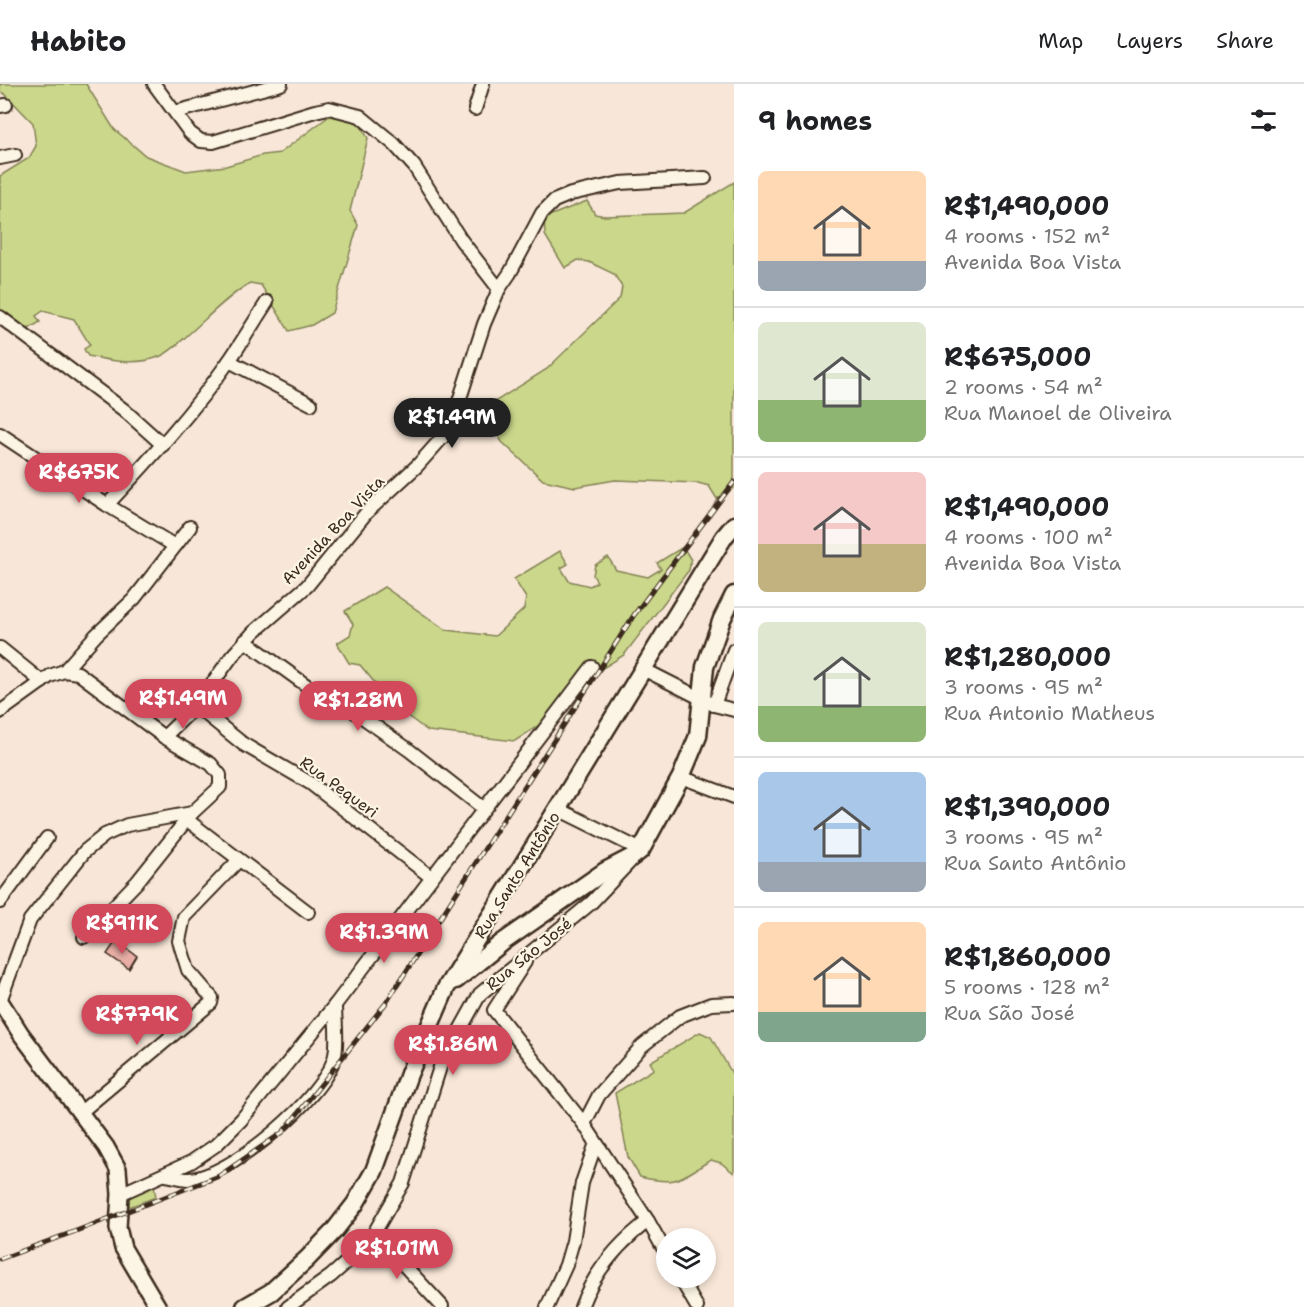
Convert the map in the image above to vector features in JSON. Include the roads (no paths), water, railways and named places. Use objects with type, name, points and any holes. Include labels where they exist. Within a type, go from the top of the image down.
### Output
[{"type":"main road","name":"Rua Santo Antônio","points":[[245,1307],[271,1292],[307,1259],[334,1231],[355,1204],[374,1171],[409,1074],[446,988],[724,537],[734,525]]},
{"type":"main road","name":"Rua São José","points":[[446,988],[503,942],[596,877],[640,850],[681,777],[698,736],[708,702],[705,667],[722,619],[734,595]]},
{"type":"street","points":[[154,84],[190,133],[201,141],[213,142],[329,108],[360,116],[394,144],[414,166],[461,240],[499,288]]},
{"type":"street","points":[[175,112],[281,84]]},
{"type":"street","points":[[475,109],[483,84]]},
{"type":"street","points":[[0,158],[15,155]]},
{"type":"street","name":"Avenida Boa Vista","points":[[164,737],[196,706],[245,641],[307,586],[367,513],[417,466],[450,429],[484,324],[499,288],[510,273],[542,213],[554,201],[571,194],[620,183],[705,178]]},
{"type":"street","points":[[107,505],[162,446],[229,361],[267,302]]},
{"type":"street","points":[[0,318],[124,410],[162,446]]},
{"type":"street","points":[[229,361],[311,404]]},
{"type":"street","points":[[0,434],[107,505],[175,546]]},
{"type":"street","points":[[64,671],[96,635],[134,599],[190,527]]},
{"type":"street","points":[[245,641],[317,693],[334,697],[353,710],[483,808]]},
{"type":"street","points":[[0,648],[42,682]]},
{"type":"street","name":"Rua São José","points":[[708,702],[734,650]]},
{"type":"street","points":[[120,1194],[191,1162],[216,1145],[242,1120],[335,1005],[592,667]]},
{"type":"street","points":[[643,669],[708,702],[734,710]]},
{"type":"street","points":[[0,712],[50,676],[64,671],[78,673],[164,737],[212,764],[220,775],[220,787],[189,816],[136,882],[84,937]]},
{"type":"street","name":"Rua Pequeri","points":[[196,706],[243,744],[310,783],[431,876]]},
{"type":"street","points":[[681,777],[734,797]]},
{"type":"street","points":[[558,809],[640,850]]},
{"type":"street","points":[[158,1307],[123,1248],[118,1228],[120,1194],[118,1169],[82,1111],[21,1034],[0,1001],[30,920],[85,851],[105,835],[127,825],[189,816],[239,860],[308,912]]},
{"type":"street","points":[[0,902],[47,838]]},
{"type":"street","name":"Rua São José","points":[[288,1307],[331,1276],[357,1253],[374,1233],[403,1183],[441,1064],[480,994],[591,903],[640,850]]},
{"type":"street","points":[[82,1111],[212,1003],[212,998],[188,970],[178,941],[184,917],[239,860]]},
{"type":"street","points":[[532,951],[494,1010],[584,1124],[656,1235]]},
{"type":"street","points":[[584,1124],[599,1095],[642,1046],[680,1016],[711,1004],[734,1003]]},
{"type":"street","points":[[166,1175],[190,1179],[215,1171],[269,1136],[294,1114],[324,1078],[335,1057],[335,1005]]},
{"type":"street","points":[[547,1307],[566,1265],[573,1241],[582,1183],[596,1143]]},
{"type":"street","points":[[581,1307],[585,1296],[607,1261],[628,1236],[648,1221]]},
{"type":"street","points":[[374,1233],[442,1306]]},
{"type":"street","points":[[686,1288],[697,1307]]},
{"type":"railway","points":[[0,1259],[219,1176],[283,1132],[386,1003],[634,615],[734,482]]}]
